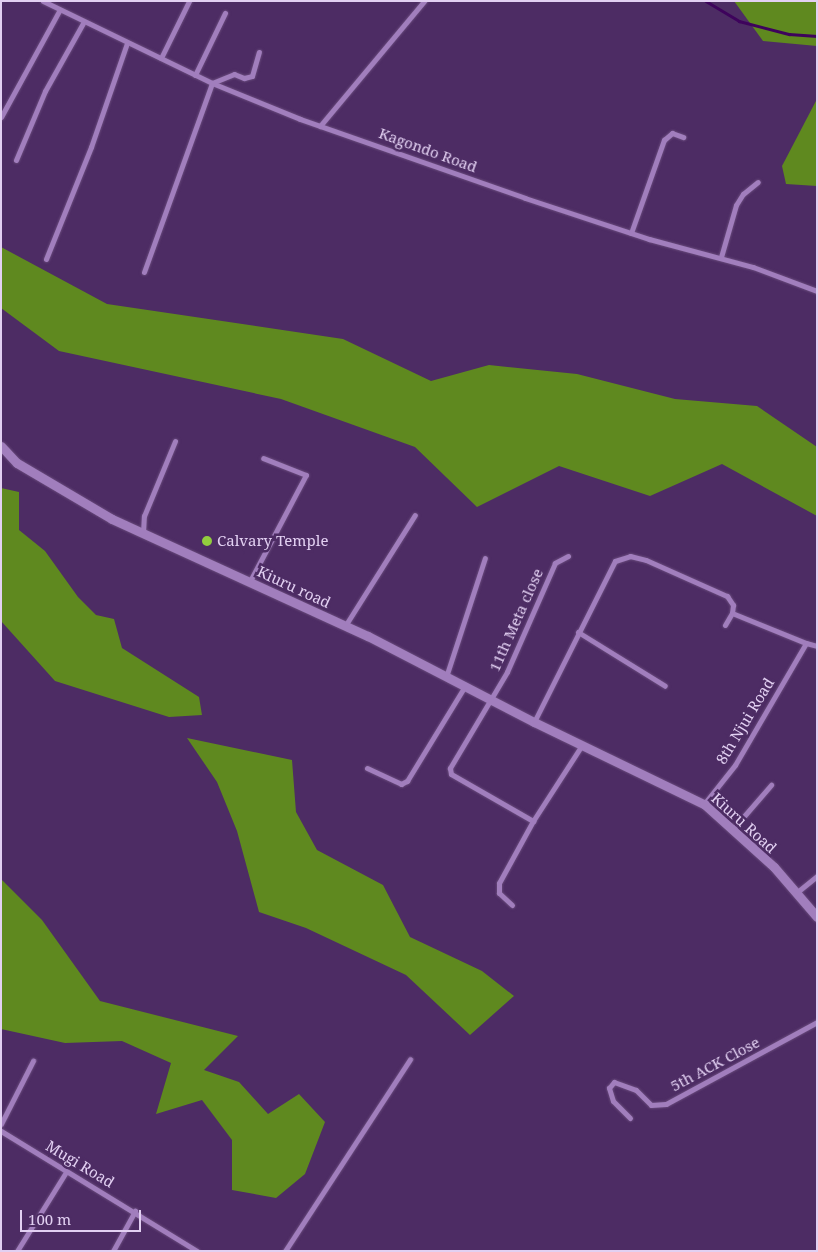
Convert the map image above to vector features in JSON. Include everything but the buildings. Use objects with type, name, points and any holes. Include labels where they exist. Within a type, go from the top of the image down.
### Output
[{"type":"street","name":"Kagondo Road","points":[[43,1],[83,23],[212,83],[320,126],[632,233],[721,257],[817,291]]},
{"type":"street","points":[[161,58],[190,1]]},
{"type":"street","points":[[320,126],[424,1]]},
{"type":"street","points":[[1,117],[59,10]]},
{"type":"street","points":[[195,75],[225,13]]},
{"type":"street","points":[[16,160],[46,91],[83,23]]},
{"type":"street","points":[[46,259],[91,147],[127,43]]},
{"type":"street","points":[[144,272],[212,83],[234,74],[244,78],[252,76],[259,52]]},
{"type":"street","points":[[632,233],[664,140],[672,133],[682,137]]},
{"type":"street","points":[[721,257],[736,205],[743,194],[758,182]]},
{"type":"street","points":[[143,533],[144,516],[175,441]]},
{"type":"street","name":"Kiuru road","points":[[1,446],[17,463],[49,483],[143,533],[345,626],[534,722],[582,744]]},
{"type":"street","points":[[250,581],[306,476],[263,458]]},
{"type":"street","points":[[345,626],[415,515]]},
{"type":"street","name":"11th Meta close","points":[[533,821],[451,774],[450,768],[492,700],[540,601],[554,563],[568,556]]},
{"type":"street","points":[[534,722],[608,570],[622,557],[646,560],[726,596],[733,605],[732,613],[725,624]]},
{"type":"street","points":[[446,677],[485,558]]},
{"type":"street","points":[[732,613],[805,646],[817,646]]},
{"type":"street","points":[[578,632],[664,686]]},
{"type":"street","name":"8th Njui Road","points":[[704,804],[735,765],[805,646]]},
{"type":"street","points":[[367,768],[401,784],[408,781],[465,686]]},
{"type":"street","points":[[512,905],[499,893],[498,883],[533,821],[582,744]]},
{"type":"street","name":"Kiuru Road","points":[[582,744],[704,804],[774,868],[817,917]]},
{"type":"street","points":[[732,830],[771,785]]},
{"type":"street","points":[[795,894],[817,876]]},
{"type":"street","name":"5th ACK Close","points":[[630,1118],[613,1101],[608,1088],[614,1082],[636,1090],[651,1105],[666,1104],[817,1022]]},
{"type":"street","points":[[285,1251],[410,1059]]},
{"type":"street","points":[[1,1124],[33,1060]]},
{"type":"street","name":"Mugi Road","points":[[1,1131],[66,1172],[135,1211],[197,1251]]},
{"type":"street","points":[[17,1251],[66,1172]]},
{"type":"street","points":[[113,1251],[135,1211]]},
{"type":"green space","points":[[734,1],[817,1],[817,46],[763,41]]},
{"type":"green space","points":[[817,99],[817,186],[786,184],[782,166]]},
{"type":"green space","points":[[1,247],[107,304],[343,339],[431,381],[489,365],[577,374],[675,399],[757,406],[817,447],[817,516],[722,464],[650,496],[559,466],[477,507],[415,447],[281,399],[59,351],[1,308]]},
{"type":"green space","points":[[1,488],[19,492],[19,530],[45,551],[78,597],[96,615],[114,619],[122,648],[199,697],[202,715],[169,717],[55,681],[1,621]]},
{"type":"green space","points":[[187,738],[292,760],[296,812],[317,850],[383,885],[410,937],[482,971],[514,996],[470,1035],[406,975],[306,928],[259,912],[237,831],[217,782]]},
{"type":"green space","points":[[1,879],[42,920],[100,1001],[238,1036],[204,1070],[239,1082],[268,1114],[299,1094],[325,1122],[305,1174],[276,1198],[232,1190],[232,1140],[202,1100],[156,1114],[171,1063],[122,1041],[65,1043],[1,1029]]},
{"type":"waterway","points":[[706,1],[739,21],[789,34],[817,36]]},
{"type":"place","name":"Calvary Temple","points":[[207,541]]}]
